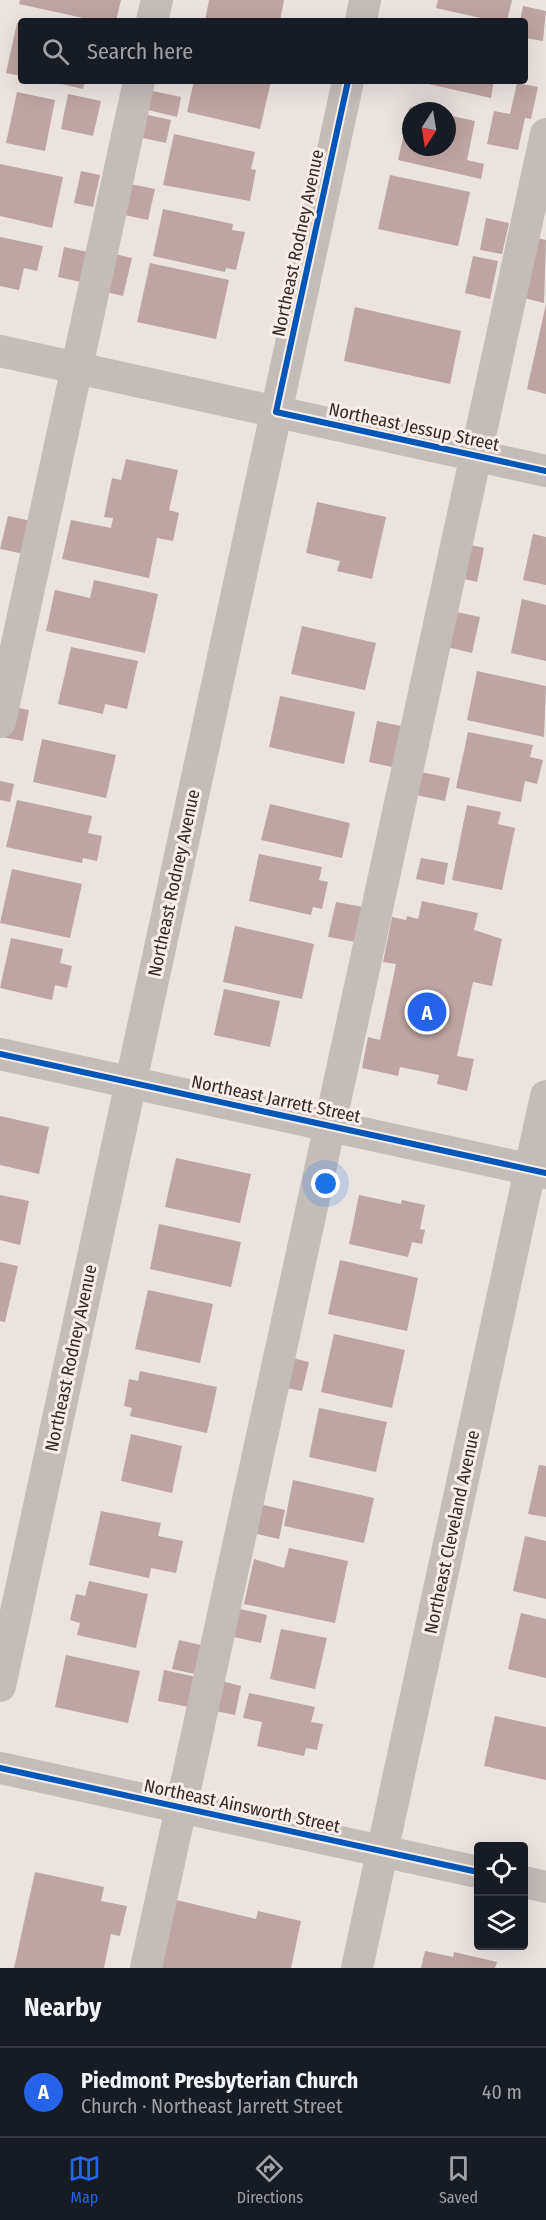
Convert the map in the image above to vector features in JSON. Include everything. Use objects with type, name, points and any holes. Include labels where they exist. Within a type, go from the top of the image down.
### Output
[{"type":"street","points":[[153,18],[157,0]]},
{"type":"street","points":[[362,18],[365,0]]},
{"type":"street","points":[[0,722],[138,84]]},
{"type":"street","name":"Northeast Rodney Avenue","points":[[0,1686],[347,84]]},
{"type":"street","points":[[146,1968],[546,134]]},
{"type":"street","name":"Northeast Jessup Street","points":[[0,351],[546,471]]},
{"type":"street","name":"Northeast Jarrett Street","points":[[0,1054],[538,1172]]},
{"type":"street","name":"Northeast Cleveland Avenue","points":[[357,1968],[538,1172],[546,1096]]},
{"type":"street","name":"Northeast Ainsworth Street","points":[[0,1768],[474,1871]]},
{"type":"street","points":[[528,1883],[546,1887]]},
{"type":"building","points":[[20,0],[121,0],[117,18],[83,18],[19,4]]},
{"type":"building","points":[[209,0],[284,0],[281,18],[206,18]]},
{"type":"building","points":[[438,0],[512,0],[508,18],[481,18],[436,8]]},
{"type":"building","points":[[523,6],[546,11],[543,41],[528,38],[528,18],[521,18]]},
{"type":"building","points":[[17,23],[18,75],[6,73]]},
{"type":"building","points":[[62,84],[84,84],[83,89]]},
{"type":"building","points":[[193,84],[270,84],[260,129],[187,112]]},
{"type":"building","points":[[428,84],[493,84],[491,98]]},
{"type":"building","points":[[517,84],[538,87],[531,119],[525,118],[518,150],[487,144],[494,111],[510,114]]},
{"type":"building","points":[[148,90],[181,97],[177,117],[144,109]]},
{"type":"building","points":[[17,92],[55,100],[45,151],[6,143]]},
{"type":"building","points":[[68,94],[101,101],[93,136],[61,129]]},
{"type":"building","points":[[139,113],[171,120],[166,143],[134,136]]},
{"type":"building","points":[[456,117],[475,121],[467,160],[484,164],[481,179],[398,160],[402,142],[402,156],[456,156]]},
{"type":"building","points":[[174,134],[255,152],[251,169],[256,170],[250,201],[163,185]]},
{"type":"building","points":[[0,164],[63,177],[52,228],[0,216]]},
{"type":"building","points":[[81,171],[100,175],[93,207],[74,203]]},
{"type":"building","points":[[390,175],[470,192],[458,246],[378,229]]},
{"type":"building","points":[[121,182],[155,189],[148,220],[115,213]]},
{"type":"building","points":[[163,209],[233,224],[232,230],[245,232],[236,270],[226,268],[225,272],[153,256]]},
{"type":"building","points":[[486,218],[509,223],[502,254],[480,250]]},
{"type":"building","points":[[0,237],[43,246],[37,271],[24,268],[19,290],[0,286]]},
{"type":"building","points":[[533,237],[546,240],[544,303],[520,297]]},
{"type":"building","points":[[64,247],[88,252],[81,282],[58,277]]},
{"type":"building","points":[[106,252],[132,258],[123,296],[98,290]]},
{"type":"building","points":[[473,256],[498,261],[490,299],[465,293]]},
{"type":"building","points":[[150,263],[229,280],[216,339],[137,322]]},
{"type":"building","points":[[546,304],[546,394],[527,389]]},
{"type":"building","points":[[355,307],[461,331],[450,384],[344,361]]},
{"type":"building","points":[[126,459],[178,470],[169,510],[179,513],[173,541],[157,538],[149,578],[62,559],[71,520],[111,528],[113,518],[104,517],[112,478],[121,480]]},
{"type":"building","points":[[317,502],[386,517],[372,579],[337,571],[340,561],[306,553]]},
{"type":"building","points":[[8,516],[31,521],[24,554],[0,549]]},
{"type":"building","points":[[533,534],[546,537],[546,585],[523,580]]},
{"type":"building","points":[[463,543],[484,548],[477,582],[456,577]]},
{"type":"building","points":[[94,580],[158,594],[145,653],[46,631],[55,590],[90,598]]},
{"type":"building","points":[[522,599],[546,605],[546,661],[511,653]]},
{"type":"building","points":[[447,610],[480,617],[472,653],[439,645]]},
{"type":"building","points":[[302,626],[376,643],[365,690],[291,674]]},
{"type":"building","points":[[71,647],[138,661],[127,709],[105,704],[103,714],[58,704]]},
{"type":"building","points":[[477,671],[546,686],[544,737],[467,720]]},
{"type":"building","points":[[280,696],[355,712],[344,764],[269,747]]},
{"type":"building","points":[[9,706],[29,710],[23,741],[2,737]]},
{"type":"building","points":[[377,721],[401,726],[392,767],[369,762]]},
{"type":"building","points":[[468,732],[533,745],[530,757],[543,760],[537,784],[525,781],[521,802],[456,788]]},
{"type":"building","points":[[42,739],[116,755],[106,798],[33,782]]},
{"type":"building","points":[[421,772],[450,778],[445,801],[416,795]]},
{"type":"building","points":[[0,781],[14,784],[10,802],[0,800]]},
{"type":"building","points":[[17,800],[92,816],[88,833],[102,836],[97,861],[83,858],[82,863],[6,847]]},
{"type":"building","points":[[270,804],[350,823],[342,858],[261,840]]},
{"type":"building","points":[[467,805],[501,812],[498,824],[515,828],[502,890],[452,880]]},
{"type":"building","points":[[259,854],[322,867],[319,880],[328,882],[322,909],[313,907],[311,915],[249,901]]},
{"type":"building","points":[[421,858],[448,863],[444,885],[416,879]]},
{"type":"building","points":[[12,869],[82,884],[70,938],[0,923]]},
{"type":"building","points":[[422,901],[478,913],[474,930],[502,939],[492,986],[473,982],[457,1056],[474,1059],[467,1091],[437,1084],[439,1075],[400,1067],[398,1076],[362,1068],[368,1037],[380,1040],[396,964],[383,962],[392,917],[406,920],[407,916],[418,919]]},
{"type":"building","points":[[336,902],[363,907],[356,942],[328,937]]},
{"type":"building","points":[[235,926],[314,944],[302,999],[223,982]]},
{"type":"building","points":[[11,938],[63,949],[60,963],[72,966],[67,988],[55,985],[52,1000],[0,988]]},
{"type":"building","points":[[224,989],[280,1001],[270,1047],[214,1035]]},
{"type":"building","points":[[0,1116],[49,1127],[39,1174],[0,1165]]},
{"type":"building","points":[[176,1158],[251,1174],[240,1223],[165,1207]]},
{"type":"building","points":[[0,1195],[29,1201],[20,1245],[0,1240]]},
{"type":"building","points":[[359,1195],[401,1204],[402,1200],[425,1205],[420,1229],[425,1230],[422,1244],[412,1242],[408,1257],[349,1244]]},
{"type":"building","points":[[159,1224],[241,1242],[231,1287],[150,1269]]},
{"type":"building","points":[[340,1260],[418,1278],[407,1331],[328,1314]]},
{"type":"building","points":[[0,1262],[18,1266],[5,1322],[0,1321]]},
{"type":"building","points":[[148,1290],[213,1304],[200,1363],[135,1349]]},
{"type":"building","points":[[334,1334],[405,1350],[392,1408],[321,1392]]},
{"type":"building","points":[[288,1357],[309,1362],[302,1391],[282,1387]]},
{"type":"building","points":[[140,1371],[217,1387],[207,1433],[130,1416],[132,1408],[124,1406],[129,1379],[138,1381]]},
{"type":"building","points":[[319,1408],[387,1422],[376,1472],[309,1457]]},
{"type":"building","points":[[131,1434],[182,1446],[172,1493],[121,1481]]},
{"type":"building","points":[[539,1465],[546,1466],[546,1517],[528,1514]]},
{"type":"building","points":[[293,1480],[374,1498],[364,1543],[284,1526]]},
{"type":"building","points":[[255,1503],[285,1510],[279,1539],[248,1532]]},
{"type":"building","points":[[101,1511],[161,1523],[158,1536],[183,1541],[176,1573],[151,1568],[149,1578],[89,1565]]},
{"type":"building","points":[[525,1536],[546,1541],[546,1599],[513,1591]]},
{"type":"building","points":[[289,1548],[348,1561],[335,1623],[244,1604],[254,1559],[284,1568]]},
{"type":"building","points":[[89,1581],[148,1594],[136,1648],[77,1635],[80,1623],[70,1620],[76,1594],[85,1596]]},
{"type":"building","points":[[240,1609],[267,1615],[261,1643],[234,1637]]},
{"type":"building","points":[[521,1613],[546,1619],[546,1678],[508,1669]]},
{"type":"building","points":[[281,1629],[327,1638],[315,1689],[270,1679]]},
{"type":"building","points":[[179,1640],[201,1645],[195,1674],[172,1669]]},
{"type":"building","points":[[66,1655],[140,1671],[128,1723],[55,1707]]},
{"type":"building","points":[[164,1670],[196,1677],[189,1707],[158,1701]]},
{"type":"building","points":[[218,1680],[241,1686],[235,1715],[211,1710]]},
{"type":"building","points":[[249,1693],[315,1707],[311,1722],[323,1724],[317,1750],[306,1748],[304,1756],[257,1746],[262,1722],[243,1718]]},
{"type":"building","points":[[495,1716],[546,1727],[546,1780],[484,1766]]},
{"type":"building","points":[[35,1872],[104,1887],[101,1901],[127,1906],[120,1936],[111,1934],[104,1968],[14,1968]]},
{"type":"building","points":[[168,1898],[256,1919],[258,1911],[301,1921],[291,1968],[152,1968]]},
{"type":"building","points":[[425,1951],[453,1957],[454,1952],[497,1962],[495,1968],[421,1968]]},
{"type":"cycle path","points":[[347,84],[276,412],[546,471]]},
{"type":"cycle path","points":[[0,1054],[546,1173]]},
{"type":"cycle path","points":[[0,1768],[474,1871]]},
{"type":"place","name":"Piedmont Presbyterian Church","points":[[427,1012]]}]
